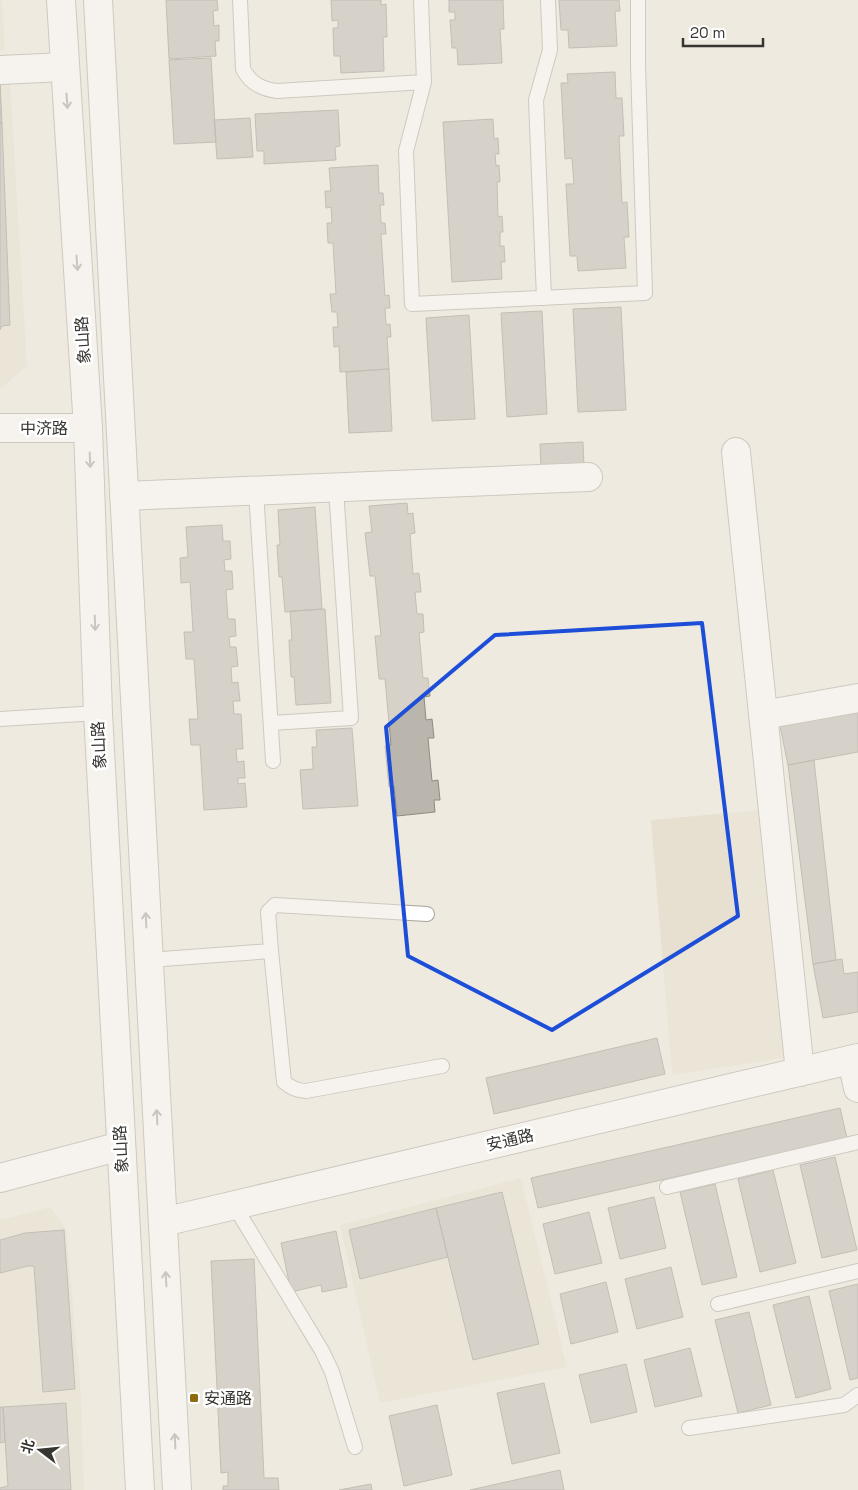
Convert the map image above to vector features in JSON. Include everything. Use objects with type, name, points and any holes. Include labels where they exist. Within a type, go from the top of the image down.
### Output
[{"type":"street","name":"象山路","points":[[61,0],[88,428],[98,713],[140,1490]]},
{"type":"street","name":"象山路","points":[[98,0],[177,1490]]},
{"type":"street","points":[[0,70],[64,66]]},
{"type":"street","name":"中济路","points":[[0,428],[88,428]]},
{"type":"street","points":[[736,452],[800,1072]]},
{"type":"street","points":[[124,496],[588,477]]},
{"type":"street","points":[[763,715],[858,698]]},
{"type":"street","points":[[855,1059],[858,1088]]},
{"type":"street","name":"安通路","points":[[163,1222],[855,1059]]},
{"type":"street","points":[[0,1178],[121,1146]]},
{"type":"lane","points":[[240,0],[243,69],[247,77],[261,88],[277,91],[424,82]]},
{"type":"lane","points":[[420,0],[424,82],[406,151],[412,304],[645,292],[638,65],[638,0]]},
{"type":"lane","points":[[544,298],[536,100],[550,50],[548,0]]},
{"type":"lane","points":[[271,723],[351,718],[336,488]]},
{"type":"lane","points":[[256,491],[273,761]]},
{"type":"lane","points":[[0,719],[98,713]]},
{"type":"lane","points":[[427,914],[275,905],[268,912],[284,1082],[291,1088],[306,1092],[442,1066]]},
{"type":"lane","points":[[149,960],[271,951]]},
{"type":"lane","points":[[667,1186],[858,1142]]},
{"type":"lane","points":[[234,1205],[322,1351],[332,1372],[355,1447]]},
{"type":"lane","points":[[718,1304],[858,1271]]},
{"type":"lane","points":[[689,1428],[844,1405],[858,1396]]},
{"type":"highlighted area","points":[[702,623],[738,916],[552,1030],[408,956],[386,727],[495,635]]},
{"type":"shaded area","points":[[0,0],[2,0],[5,50],[0,50]]},
{"type":"shaded area","points":[[9,64],[27,366],[0,389],[0,65]]},
{"type":"shaded area","points":[[762,810],[784,1058],[672,1075],[651,820]]},
{"type":"shaded area","points":[[521,1178],[567,1367],[380,1403],[340,1225]]},
{"type":"shaded area","points":[[50,1207],[66,1229],[81,1395],[84,1490],[0,1490],[0,1220]]},
{"type":"building","points":[[166,0],[217,0],[218,10],[213,11],[214,26],[219,25],[219,41],[215,41],[216,56],[169,59]]},
{"type":"building","points":[[331,0],[381,0],[381,5],[386,4],[387,37],[383,37],[384,71],[341,73],[340,56],[334,56],[333,28],[338,28],[338,20],[332,21]]},
{"type":"building","points":[[449,0],[503,0],[504,29],[500,29],[502,63],[458,65],[457,48],[452,48],[450,20],[455,20],[455,12],[449,12]]},
{"type":"building","points":[[559,0],[619,0],[620,11],[615,11],[617,46],[569,48],[568,30],[561,30]]},
{"type":"building","points":[[211,58],[216,142],[174,144],[169,60]]},
{"type":"building","points":[[615,72],[616,98],[622,98],[624,136],[619,136],[622,203],[627,202],[629,237],[624,237],[626,268],[578,271],[577,256],[570,256],[566,184],[574,184],[572,158],[565,159],[561,83],[568,83],[567,74]]},
{"type":"building","points":[[0,81],[2,123],[0,123]]},
{"type":"building","points":[[338,110],[340,146],[335,147],[336,160],[264,164],[264,151],[257,151],[255,114]]},
{"type":"building","points":[[250,118],[253,157],[217,159],[214,120]]},
{"type":"building","points":[[493,119],[494,139],[498,138],[499,154],[495,154],[496,166],[499,165],[500,182],[497,182],[498,217],[502,216],[503,232],[500,232],[500,246],[504,246],[505,262],[501,262],[502,279],[452,282],[443,122]]},
{"type":"building","points":[[0,123],[2,123],[10,325],[2,326],[0,330]]},
{"type":"building","points":[[378,165],[379,193],[383,193],[384,205],[380,205],[381,223],[385,223],[386,234],[381,234],[385,296],[389,295],[390,308],[385,308],[386,325],[390,324],[391,337],[387,337],[389,369],[340,372],[339,346],[334,347],[333,327],[338,327],[337,312],[332,312],[330,294],[336,294],[333,243],[328,243],[327,223],[332,223],[331,207],[326,208],[325,191],[331,191],[329,168]]},
{"type":"building","points":[[621,307],[626,410],[578,412],[573,309]]},
{"type":"building","points":[[542,311],[547,414],[507,417],[501,313]]},
{"type":"building","points":[[469,315],[475,419],[432,421],[426,318]]},
{"type":"building","points":[[389,369],[392,431],[349,433],[346,372]]},
{"type":"building","points":[[583,442],[584,467],[541,469],[540,444]]},
{"type":"building","points":[[407,503],[408,514],[413,513],[415,533],[410,534],[413,574],[419,573],[421,592],[415,592],[417,614],[423,614],[424,632],[419,633],[423,678],[428,678],[430,696],[424,697],[426,720],[432,719],[434,738],[428,738],[432,781],[438,780],[440,800],[434,800],[435,812],[397,816],[394,786],[389,787],[385,746],[391,745],[385,679],[379,679],[375,636],[381,636],[375,576],[370,576],[365,533],[372,532],[369,506]]},
{"type":"building","points":[[315,507],[322,609],[285,612],[282,577],[279,577],[277,545],[280,545],[278,510]]},
{"type":"building","points":[[222,525],[223,541],[230,541],[231,559],[224,560],[225,571],[232,571],[233,589],[226,590],[228,619],[235,619],[236,636],[229,637],[230,647],[236,647],[238,666],[231,667],[232,683],[238,682],[240,701],[233,701],[234,714],[241,714],[243,749],[236,749],[237,762],[244,761],[245,778],[238,778],[238,784],[245,783],[247,807],[204,810],[200,745],[191,745],[189,719],[198,719],[194,659],[186,659],[184,632],[193,632],[190,582],[181,583],[180,558],[188,557],[186,527]]},
{"type":"building","points":[[325,609],[331,703],[296,705],[294,677],[291,677],[289,640],[292,640],[290,611]]},
{"type":"building","points":[[858,711],[858,752],[788,765],[780,726]]},
{"type":"building","points":[[352,728],[358,806],[303,809],[300,770],[313,769],[312,747],[317,747],[316,730]]},
{"type":"building","points":[[814,760],[836,960],[813,964],[788,765]]},
{"type":"building","points":[[842,959],[844,974],[858,972],[858,1012],[823,1018],[813,964]]},
{"type":"building","points":[[657,1038],[665,1074],[494,1114],[486,1078]]},
{"type":"building","points":[[840,1108],[847,1138],[538,1208],[531,1178]]},
{"type":"building","points":[[835,1157],[857,1250],[822,1258],[800,1165]]},
{"type":"building","points":[[773,1170],[796,1263],[760,1272],[738,1179]]},
{"type":"building","points":[[715,1184],[737,1277],[702,1285],[680,1192]]},
{"type":"building","points":[[502,1192],[539,1344],[473,1360],[436,1208]]},
{"type":"building","points":[[654,1197],[666,1248],[620,1259],[608,1208]]},
{"type":"building","points":[[436,1208],[448,1257],[360,1279],[349,1230]]},
{"type":"building","points":[[589,1212],[602,1263],[555,1274],[543,1224]]},
{"type":"building","points":[[64,1230],[75,1389],[43,1392],[34,1266],[0,1273],[0,1240],[25,1233]]},
{"type":"building","points":[[336,1231],[347,1287],[322,1292],[321,1285],[291,1292],[281,1243]]},
{"type":"building","points":[[254,1259],[264,1478],[278,1478],[279,1490],[223,1490],[223,1486],[228,1486],[228,1472],[221,1473],[211,1261]]},
{"type":"building","points":[[671,1267],[683,1317],[637,1329],[625,1279]]},
{"type":"building","points":[[606,1282],[618,1332],[571,1344],[560,1294]]},
{"type":"building","points":[[858,1284],[858,1378],[850,1380],[829,1291]]},
{"type":"building","points":[[809,1296],[831,1389],[796,1398],[773,1305]]},
{"type":"building","points":[[749,1312],[771,1405],[738,1413],[715,1320]]},
{"type":"building","points":[[690,1348],[702,1396],[655,1407],[644,1360]]},
{"type":"building","points":[[626,1364],[637,1412],[591,1423],[579,1375]]},
{"type":"building","points":[[544,1383],[560,1453],[512,1464],[497,1393]]},
{"type":"building","points":[[66,1403],[71,1490],[0,1490],[0,1488],[8,1486],[3,1407]]},
{"type":"building","points":[[437,1405],[452,1475],[404,1486],[389,1416]]},
{"type":"building","points":[[0,1407],[3,1407],[5,1442],[0,1443]]},
{"type":"building","points":[[560,1470],[564,1490],[470,1490]]},
{"type":"building","points":[[371,1484],[372,1490],[339,1490]]},
{"type":"place","name":"安通路","points":[[194,1398]]}]
